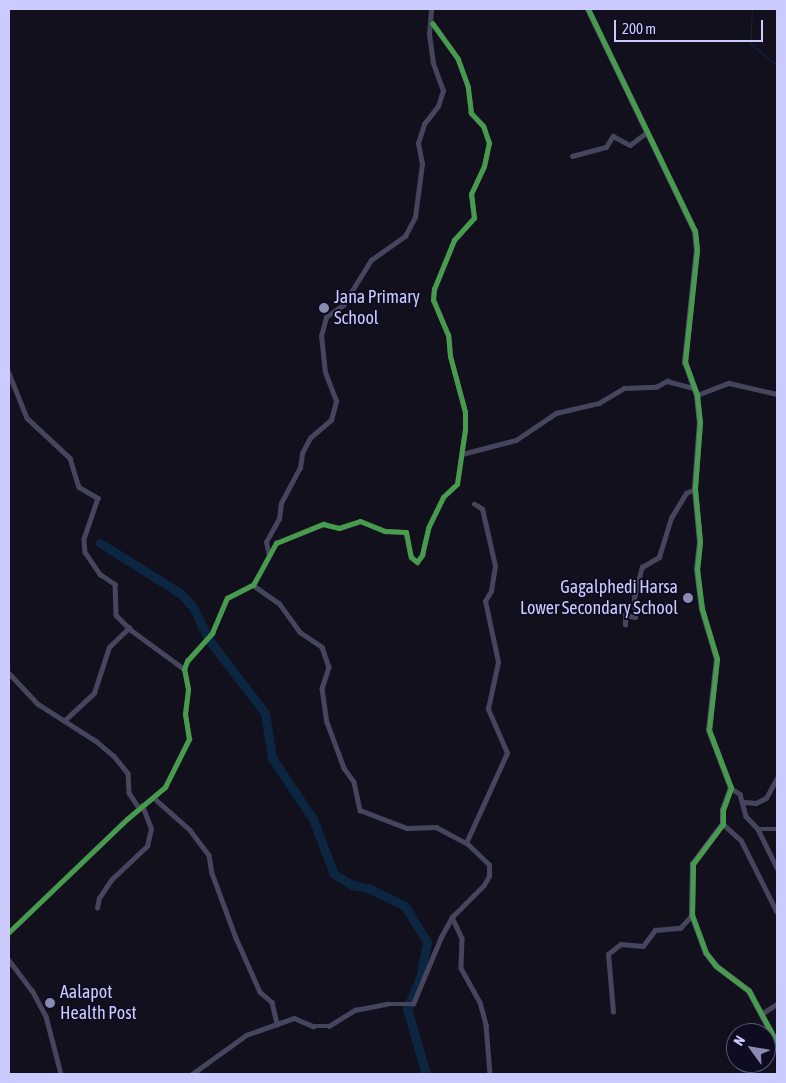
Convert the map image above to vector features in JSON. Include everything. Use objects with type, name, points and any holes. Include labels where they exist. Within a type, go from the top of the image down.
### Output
[{"type":"street","points":[[269,556],[266,542],[279,519],[281,502],[300,468],[302,453],[310,438],[331,420],[336,401],[325,373],[321,336],[326,317],[343,305],[371,260],[405,236],[415,217],[422,164],[418,143],[424,124],[438,106],[443,91],[433,64],[429,34],[432,23],[431,9]]},
{"type":"street","points":[[588,9],[646,133],[695,231],[697,250],[685,362],[696,391],[700,422],[695,489],[700,542],[697,569],[702,609],[717,659],[709,730],[731,788],[744,802],[746,816],[758,829],[777,868]]},
{"type":"street","points":[[9,932],[140,807],[154,798],[169,781],[188,744],[185,714],[188,689],[184,669],[187,661],[212,633],[228,598],[253,585],[276,543],[286,537],[323,524],[339,528],[360,521],[385,531],[406,532],[411,557],[417,562],[422,555],[428,528],[443,497],[457,484],[462,454],[465,412],[450,356],[448,335],[434,300],[434,289],[454,240],[474,218],[471,194],[484,166],[489,143],[483,126],[471,113],[468,86],[458,59],[432,23]]},
{"type":"street","points":[[572,156],[606,147],[612,136],[630,145],[646,133]]},
{"type":"street","points":[[9,373],[28,418],[70,458],[79,487],[98,498],[84,539],[84,552],[100,574],[115,584],[115,610],[129,628],[184,669]]},
{"type":"street","points":[[462,454],[516,440],[556,413],[600,403],[624,388],[656,387],[667,382],[696,391],[729,383],[777,394]]},
{"type":"street","points":[[625,625],[625,614],[635,617],[634,598],[642,567],[659,557],[671,518],[686,493],[695,489]]},
{"type":"street","points":[[466,843],[507,753],[488,709],[498,662],[485,601],[491,591],[495,566],[482,509],[474,504]]},
{"type":"street","points":[[192,1074],[246,1036],[277,1024],[299,1018],[314,1026],[329,1026],[355,1010],[413,1004],[432,952],[452,917],[484,885],[490,869],[466,843],[436,827],[407,828],[360,810],[354,782],[344,768],[327,722],[322,688],[329,667],[322,647],[300,632],[279,603],[253,585]]},
{"type":"street","points":[[64,721],[94,693],[109,647],[129,628]]},
{"type":"street","points":[[9,673],[38,704],[96,740],[114,756],[128,773],[129,792],[140,807],[151,829],[147,846],[111,880],[99,898],[97,908]]},
{"type":"street","points":[[744,802],[756,804],[766,798],[777,778]]},
{"type":"street","points":[[731,788],[722,824],[693,864],[692,915],[706,953],[716,966],[749,991],[763,1013],[777,1043]]},
{"type":"street","points":[[154,798],[190,830],[209,855],[212,873],[236,938],[260,992],[272,1002],[277,1024]]},
{"type":"street","points":[[722,824],[740,840],[777,912]]},
{"type":"street","points":[[758,829],[777,829]]},
{"type":"street","points":[[613,1012],[608,954],[621,944],[643,946],[655,930],[680,928],[692,915]]},
{"type":"street","points":[[452,917],[462,938],[461,968],[480,1002],[486,1025],[490,1074]]},
{"type":"street","points":[[9,960],[32,990],[46,1016],[61,1074]]},
{"type":"street","points":[[763,1013],[777,1004]]},
{"type":"waterway","points":[[752,9],[750,43],[777,66]]},
{"type":"waterway","points":[[100,543],[180,593],[193,607],[209,640],[265,713],[272,758],[313,819],[334,874],[352,885],[368,888],[405,906],[427,942],[420,978],[407,1009],[426,1074]]},
{"type":"cycle path","points":[[588,9],[695,231],[697,250],[685,362],[697,395],[700,422],[695,489],[700,542],[697,569],[702,609],[717,659],[709,730],[731,788],[723,810],[723,824],[693,864],[692,915],[706,953],[716,966],[749,991],[777,1043]]},
{"type":"cycle path","points":[[9,932],[127,819],[165,787],[189,739],[185,714],[188,689],[184,669],[187,661],[212,633],[227,598],[253,585],[276,543],[323,524],[339,528],[360,521],[385,531],[406,532],[411,557],[417,562],[422,555],[428,528],[443,497],[457,484],[465,429],[465,412],[450,356],[448,335],[433,300],[434,289],[454,240],[474,218],[471,194],[484,166],[489,143],[483,126],[471,113],[468,87],[458,59],[432,23]]},
{"type":"place","name":"Jana Primary School","points":[[324,308]]},
{"type":"place","name":"Gagalphedi Harsa Lower Secondary School","points":[[688,598]]},
{"type":"place","name":"Aalapot Health Post","points":[[50,1003]]}]
